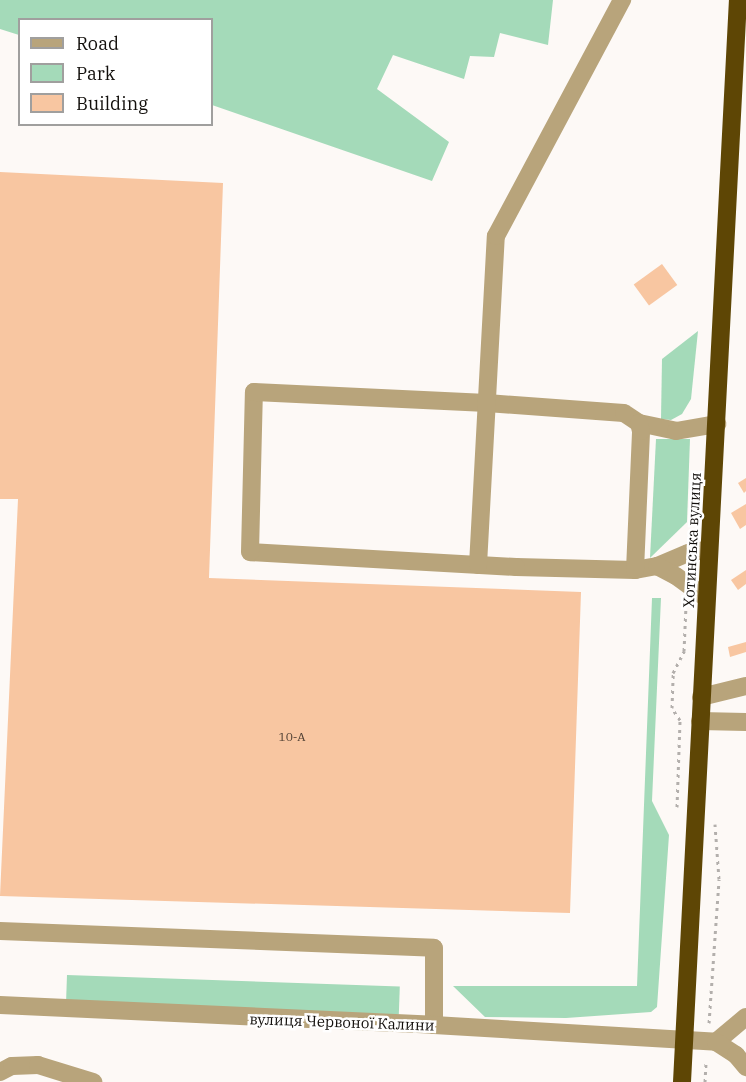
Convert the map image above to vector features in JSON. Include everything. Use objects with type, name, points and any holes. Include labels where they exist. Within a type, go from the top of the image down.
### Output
[{"type":"highway","name":"Хотинська вулиця","points":[[682,1082],[706,598],[741,50],[738,0]]},
{"type":"street","points":[[478,565],[496,236],[622,0]]},
{"type":"street","points":[[709,549],[688,553],[657,566],[635,570],[478,565],[250,552],[254,393],[487,403],[624,413],[639,423],[676,431],[717,424]]},
{"type":"street","points":[[635,570],[641,431],[639,423]]},
{"type":"street","points":[[657,566],[706,598]]},
{"type":"street","points":[[701,697],[746,686]]},
{"type":"street","points":[[700,721],[746,722]]},
{"type":"street","points":[[0,931],[434,948],[434,1025]]},
{"type":"street","name":"вулиця Червоної Калини","points":[[0,1005],[434,1025],[711,1042]]},
{"type":"street","points":[[746,1017],[711,1042],[736,1055],[746,1067]]},
{"type":"street","points":[[0,1072],[12,1066],[38,1065],[93,1082]]},
{"type":"path","points":[[676,811],[680,720],[672,708],[673,673],[684,651],[687,584]]},
{"type":"path","points":[[705,1082],[711,1042],[719,879],[715,815]]},
{"type":"green space","points":[[0,0],[553,0],[548,45],[500,33],[494,57],[470,56],[464,79],[393,55],[377,89],[449,142],[432,181],[213,105],[213,18],[18,18],[18,35],[0,29]]},
{"type":"green space","points":[[698,331],[691,399],[682,414],[671,420],[661,419],[662,359]]},
{"type":"green space","points":[[656,439],[690,439],[687,522],[650,558]]},
{"type":"green space","points":[[652,598],[661,598],[652,801],[669,835],[657,1007],[651,1012],[566,1018],[485,1017],[453,986],[637,986]]},
{"type":"green space","points":[[67,975],[400,987],[399,1015],[66,1003]]},
{"type":"building","points":[[0,172],[223,183],[209,578],[581,592],[570,913],[0,896],[18,499],[0,499]]},
{"type":"building","points":[[662,264],[677,285],[649,306],[634,285]]},
{"type":"building","points":[[746,478],[746,491],[744,493],[738,483]]},
{"type":"building","points":[[746,504],[746,525],[740,529],[731,513]]},
{"type":"building","points":[[746,570],[746,584],[738,590],[731,580]]},
{"type":"building","points":[[746,642],[746,652],[730,657],[728,647]]}]
